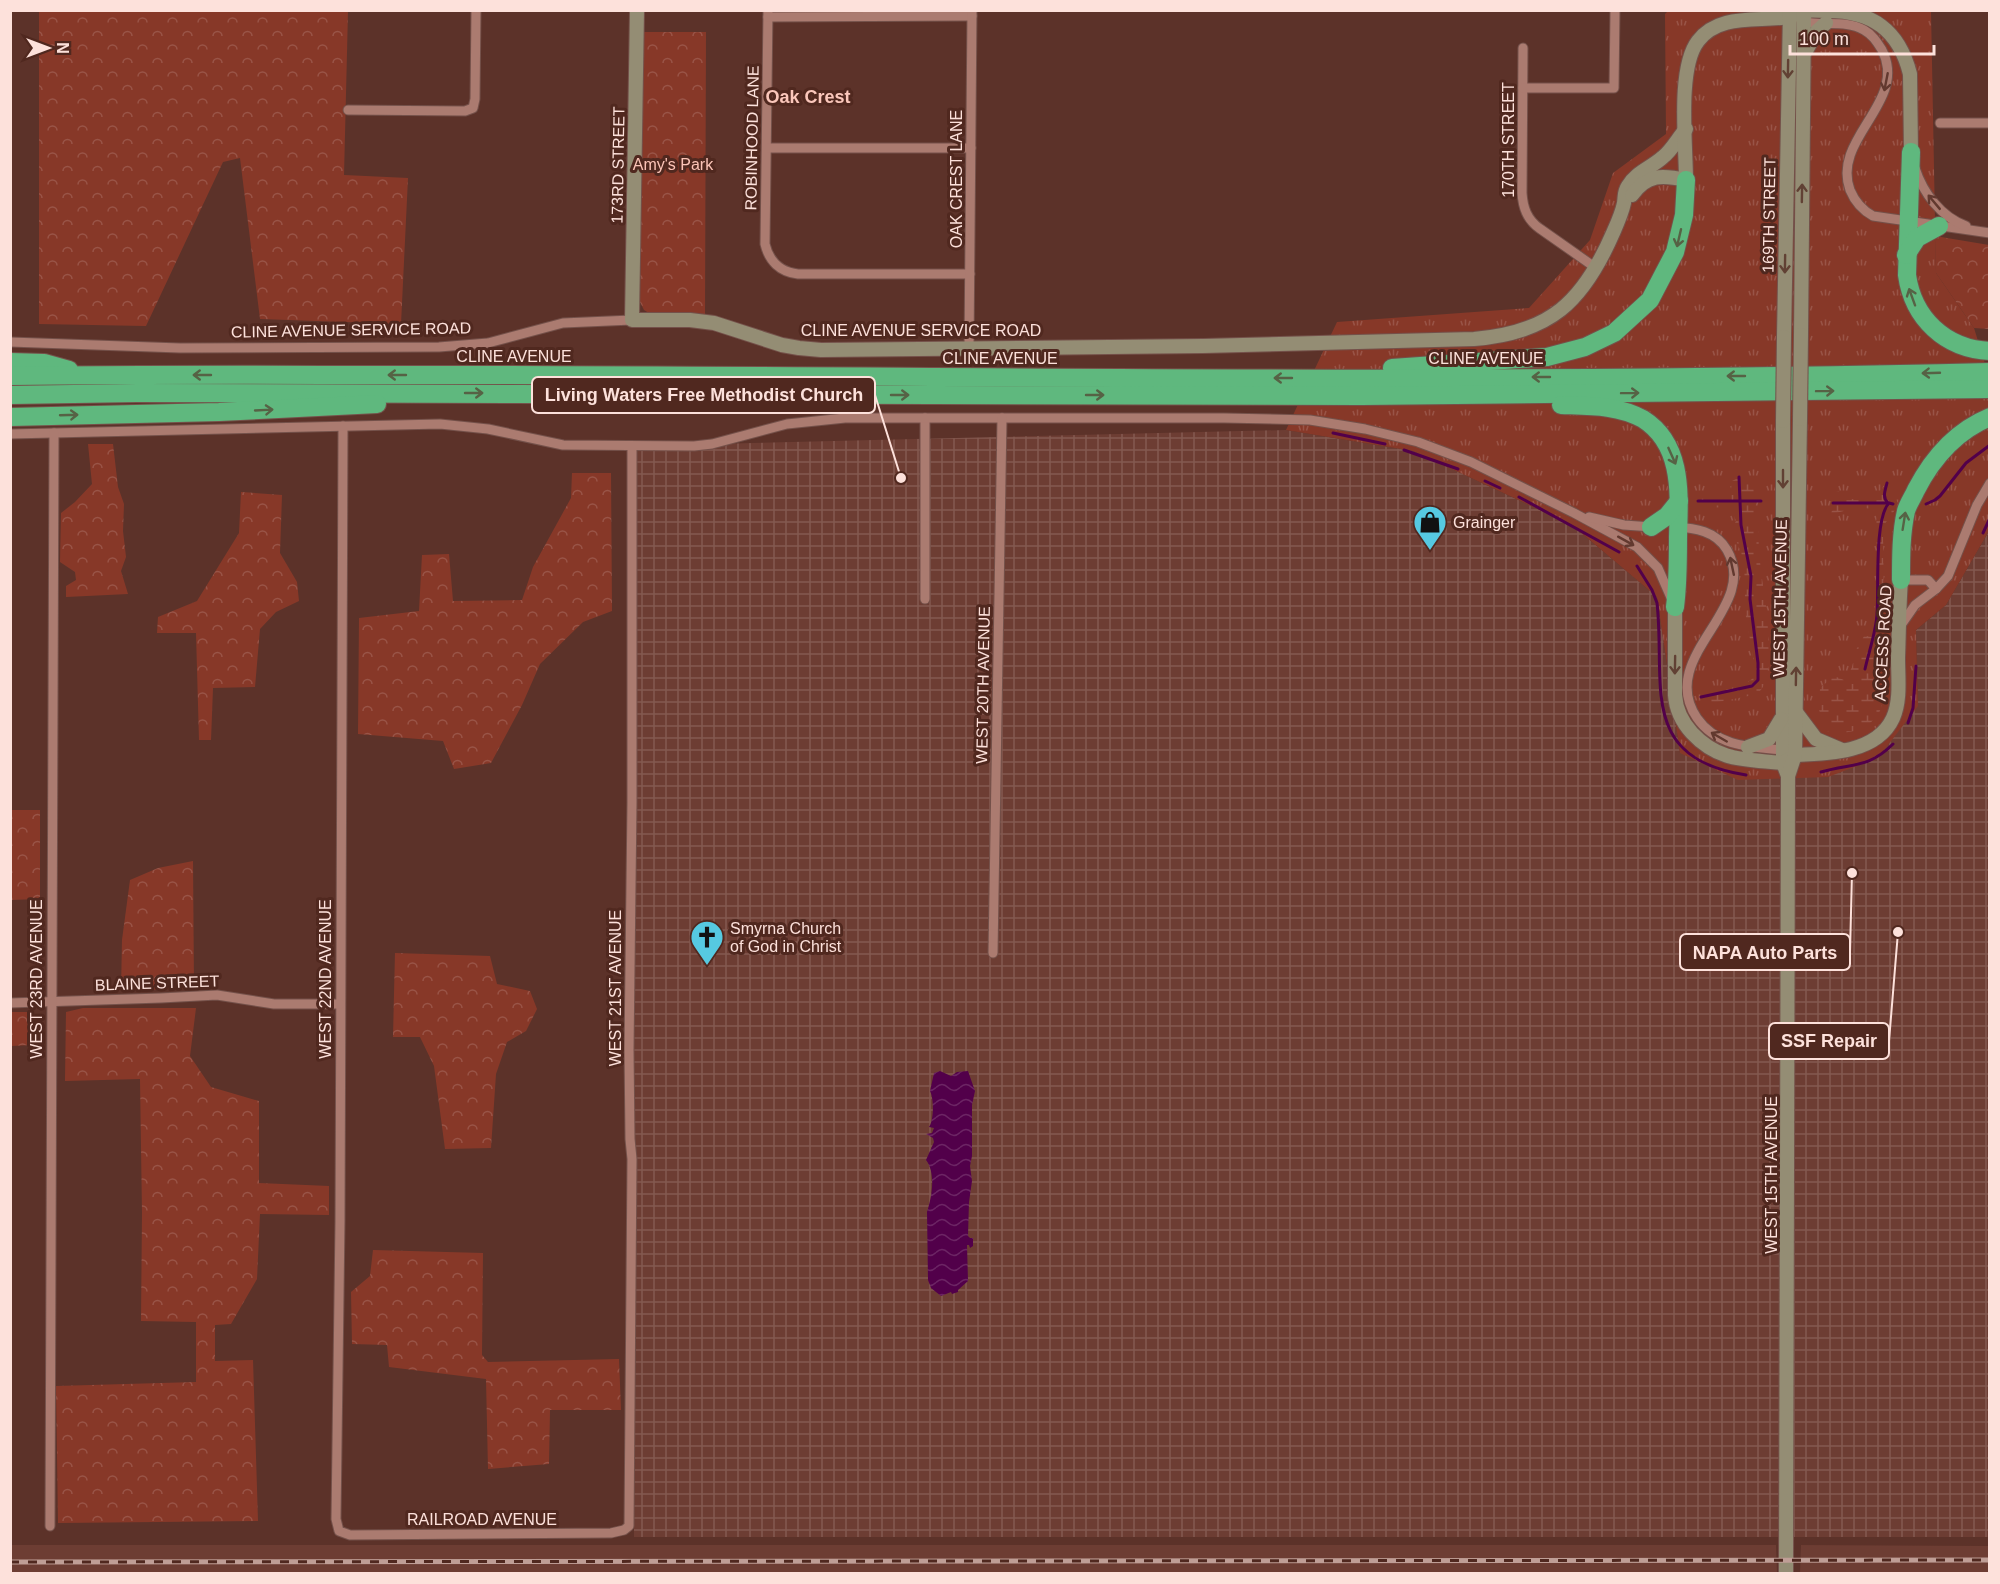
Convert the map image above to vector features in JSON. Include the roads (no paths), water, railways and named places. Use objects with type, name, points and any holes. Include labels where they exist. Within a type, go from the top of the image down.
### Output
[{"type":"highway","points":[[1911,152],[1906,255],[1909,289],[1915,306],[1932,328],[1953,342],[1980,351],[1989,351]]},
{"type":"highway","points":[[1313,379],[1408,366],[1547,357],[1585,347],[1614,333],[1650,300],[1675,252],[1684,215],[1686,180]]},
{"type":"highway","points":[[1906,255],[1917,238],[1939,226]]},
{"type":"highway","points":[[10,362],[44,363],[88,375]]},
{"type":"highway","name":"CLINE AVENUE","points":[[10,376],[750,375],[1313,379],[1827,376],[1989,372]]},
{"type":"highway","points":[[10,395],[416,393],[1362,396],[1989,389]]},
{"type":"highway","points":[[10,417],[219,412],[373,405],[416,393]]},
{"type":"highway","points":[[1362,396],[1599,407],[1628,412],[1644,420],[1657,431],[1671,453],[1678,477],[1676,607]]},
{"type":"highway","points":[[1900,580],[1901,540],[1906,509],[1926,470],[1951,442],[1989,417]]},
{"type":"highway","points":[[1651,526],[1667,516],[1679,501]]},
{"type":"main road","name":"173RD STREET","points":[[632,320],[637,10]]},
{"type":"main road","points":[[1686,180],[1685,78],[1693,50],[1708,31],[1720,25],[1761,14],[1857,13],[1869,17],[1887,30],[1907,63],[1910,74],[1911,152]]},
{"type":"main road","name":"169TH STREET","points":[[1783,421],[1790,14]]},
{"type":"main road","name":"169TH STREET","points":[[1800,419],[1804,15]]},
{"type":"main road","points":[[1804,56],[1817,32],[1826,23]]},
{"type":"main road","name":"CLINE AVENUE SERVICE ROAD","points":[[632,320],[690,320],[714,323],[799,348],[1203,346],[1496,337],[1526,330],[1551,317],[1586,285],[1614,232],[1624,203],[1624,192],[1629,183],[1664,157],[1686,129]]},
{"type":"main road","name":"CLINE AVENUE SERVICE ROAD","points":[[1624,203],[1646,180],[1670,177],[1686,180]]},
{"type":"main road","name":"WEST 15TH AVENUE","points":[[1786,1574],[1787,761],[1800,419]]},
{"type":"main road","name":"WEST 15TH AVENUE","points":[[1783,421],[1789,714]]},
{"type":"main road","name":"ACCESS ROAD","points":[[1787,761],[1844,751],[1874,738],[1888,726],[1893,718],[1898,693],[1900,580]]},
{"type":"main road","points":[[1676,607],[1675,695],[1679,715],[1683,722],[1700,742],[1719,754],[1787,761]]},
{"type":"main road","points":[[1748,747],[1769,739],[1789,714],[1816,739],[1844,751]]},
{"type":"street","points":[[348,110],[465,111],[473,108],[476,10]]},
{"type":"street","points":[[1523,88],[1614,88],[1615,10]]},
{"type":"street","points":[[768,14],[972,13]]},
{"type":"street","name":"OAK CREST LANE","points":[[969,347],[972,13]]},
{"type":"street","name":"ROBINHOOD LANE","points":[[768,14],[765,244],[774,264],[790,273],[798,274],[970,274]]},
{"type":"street","points":[[1804,15],[1826,23],[1852,25],[1863,29],[1877,41],[1885,57],[1888,71],[1887,83],[1872,118],[1850,153],[1847,163],[1851,194],[1864,211],[1874,216],[1907,222],[1989,233]]},
{"type":"street","name":"170TH STREET","points":[[1523,48],[1522,193],[1525,210],[1532,223],[1596,268]]},
{"type":"street","points":[[1940,123],[1989,123]]},
{"type":"street","points":[[767,148],[971,148]]},
{"type":"street","points":[[1911,152],[1918,177],[1930,198],[1944,214],[1958,223],[1979,231]]},
{"type":"street","name":"CLINE AVENUE SERVICE ROAD","points":[[10,342],[180,348],[439,347],[488,343],[562,323],[632,320]]},
{"type":"street","points":[[10,434],[450,424],[488,429],[563,445],[632,446],[707,445],[773,427],[806,421],[855,418],[1310,420],[1342,424],[1418,442],[1471,462],[1574,513],[1637,547],[1658,568],[1676,607]]},
{"type":"street","points":[[925,418],[925,599]]},
{"type":"street","name":"WEST 20TH AVENUE","points":[[993,953],[1002,418]]},
{"type":"street","name":"WEST 22ND AVENUE","points":[[339,1531],[336,1519],[340,1221],[343,426]]},
{"type":"street","name":"WEST 23RD AVENUE","points":[[50,1526],[54,433]]},
{"type":"street","name":"WEST 21ST AVENUE","points":[[626,1529],[630,1519],[631,1441],[632,1159],[629,1050],[632,446]]},
{"type":"street","points":[[1899,629],[1915,605],[1936,589],[1948,576],[1977,505],[1989,483]]},
{"type":"street","points":[[1574,513],[1624,525],[1678,527],[1706,532],[1720,542],[1728,552],[1734,574],[1733,588],[1693,660],[1688,676],[1687,692],[1691,710],[1704,727],[1719,738],[1787,761]]},
{"type":"street","name":"ACCESS ROAD","points":[[1900,580],[1928,580],[1936,589]]},
{"type":"street","name":"BLAINE STREET","points":[[10,1003],[217,994],[274,1004],[340,1004]]},
{"type":"street","name":"RAILROAD AVENUE","points":[[339,1531],[350,1535],[611,1533],[626,1529]]},
{"type":"water","points":[[940,1071],[951,1076],[957,1072],[968,1071],[975,1091],[972,1105],[970,1166],[972,1181],[968,1236],[973,1238],[973,1246],[970,1248],[967,1245],[968,1281],[958,1292],[941,1296],[931,1288],[928,1280],[927,1212],[932,1192],[932,1178],[926,1160],[934,1142],[933,1138],[926,1134],[932,1133],[934,1128],[929,1127],[933,1109],[930,1091],[934,1073]]},
{"type":"waterway","points":[[1333,433],[1385,444]]},
{"type":"waterway","points":[[1926,504],[1940,496],[1966,463],[1990,445]]},
{"type":"waterway","points":[[1404,450],[1458,469]]},
{"type":"waterway","points":[[1701,697],[1752,686],[1758,680],[1750,599],[1751,576],[1741,525],[1739,477]]},
{"type":"waterway","points":[[1485,481],[1500,488]]},
{"type":"waterway","points":[[1887,483],[1885,496],[1888,503]]},
{"type":"waterway","points":[[1519,497],[1619,552]]},
{"type":"waterway","points":[[1698,501],[1761,501]]},
{"type":"waterway","points":[[1833,503],[1887,503]]},
{"type":"waterway","points":[[1865,669],[1876,621],[1881,523],[1889,503],[1893,504]]},
{"type":"waterway","points":[[1983,533],[1990,518]]},
{"type":"waterway","points":[[1637,566],[1657,603],[1660,688],[1664,713],[1672,734],[1687,752],[1711,766],[1746,775]]},
{"type":"waterway","points":[[1908,723],[1913,708],[1916,666]]},
{"type":"waterway","points":[[1821,772],[1875,758],[1893,744]]},
{"type":"railway","points":[[10,1562],[1990,1560]]},
{"type":"place","name":"Living Waters Free Methodist Church","points":[[901,478]]},
{"type":"place","name":"Grainger","points":[[1430,551]]},
{"type":"place","name":"NAPA Auto Parts","points":[[1852,873]]},
{"type":"place","name":"SSF Repair","points":[[1898,932]]},
{"type":"place","name":"Smyrna Church of God in Christ","points":[[707,966]]},
{"type":"district","name":"Oak Crest","points":[[808,97]]},
{"type":"park label","name":"Amy's Park","points":[[673,164]]}]
